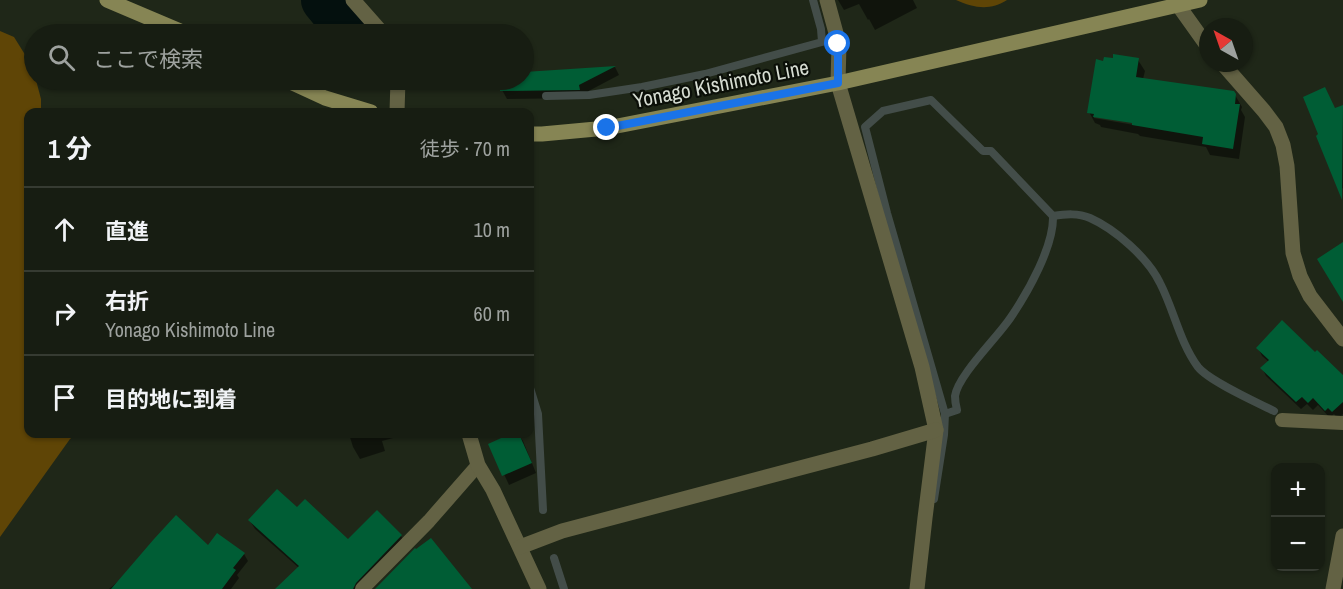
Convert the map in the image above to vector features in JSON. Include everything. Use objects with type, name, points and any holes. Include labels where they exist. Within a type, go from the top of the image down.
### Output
[{"type":"main road","points":[[107,0],[163,24]]},
{"type":"main road","name":"Yonago Kishimoto Line","points":[[534,134],[607,128],[838,83],[1176,2],[1200,0]]},
{"type":"main road","points":[[308,90],[358,108]]},
{"type":"street","points":[[353,0],[374,24]]},
{"type":"street","points":[[827,0],[838,44],[838,83],[922,367],[936,430],[917,589]]},
{"type":"street","points":[[1176,2],[1199,34]]},
{"type":"street","points":[[1230,72],[1276,127],[1283,145],[1287,166],[1293,253],[1299,276],[1310,296],[1343,339]]},
{"type":"street","points":[[397,108],[398,90]]},
{"type":"street","points":[[520,547],[562,531],[936,430]]},
{"type":"street","points":[[470,438],[478,465],[493,490],[539,589]]},
{"type":"street","points":[[1333,589],[1339,571],[1343,536]]},
{"type":"lane","points":[[1282,420],[1343,423]]},
{"type":"lane","points":[[362,589],[429,521],[478,465]]},
{"type":"shaded area","points":[[956,0],[1007,0],[994,6],[982,7]]},
{"type":"shaded area","points":[[0,31],[14,37],[24,53],[24,90],[39,90],[41,99],[41,108],[24,108],[24,438],[71,438],[0,537]]},
{"type":"building","points":[[1113,54],[1139,58],[1136,77],[1234,91],[1235,104],[1240,104],[1233,149],[1202,144],[1203,137],[1093,117],[1094,114],[1087,113],[1096,59],[1103,61],[1104,57],[1113,58]]},
{"type":"building","points":[[616,66],[579,85],[580,90],[500,91],[534,90],[534,71]]},
{"type":"building","points":[[1325,87],[1335,108],[1343,105],[1342,200],[1303,97]]},
{"type":"building","points":[[1343,242],[1343,302],[1317,259]]},
{"type":"building","points":[[1282,320],[1343,375],[1343,402],[1332,412],[1328,408],[1325,411],[1313,398],[1308,403],[1302,397],[1296,402],[1260,368],[1269,360],[1256,348]]},
{"type":"building","points":[[501,438],[521,438],[532,463],[502,476],[488,444]]},
{"type":"building","points":[[277,489],[297,507],[305,499],[348,539],[377,510],[402,535],[356,583],[353,589],[275,589],[299,566],[248,520]]},
{"type":"building","points":[[176,515],[208,545],[217,533],[245,553],[233,568],[236,570],[222,589],[111,589],[154,539]]},
{"type":"building","points":[[431,538],[472,589],[375,589],[415,548]]},
{"type":"waterway","points":[[325,0],[345,24]]},
{"type":"waterway","points":[[546,96],[589,95],[642,87],[705,74],[822,42],[813,0]]},
{"type":"waterway","points":[[934,499],[945,414],[887,213],[865,127],[883,111],[931,100],[983,151],[991,151],[1053,216],[1045,255],[1025,295],[1011,317],[963,378],[955,396],[957,410],[945,414]]},
{"type":"waterway","points":[[1053,216],[1072,214],[1090,218],[1110,229],[1130,245],[1155,273],[1186,348],[1198,367],[1222,385],[1274,411]]},
{"type":"waterway","points":[[534,401],[538,414],[543,510]]},
{"type":"waterway","points":[[554,558],[564,589]]},
{"type":"route","points":[[607,128],[838,83],[838,44]]}]
